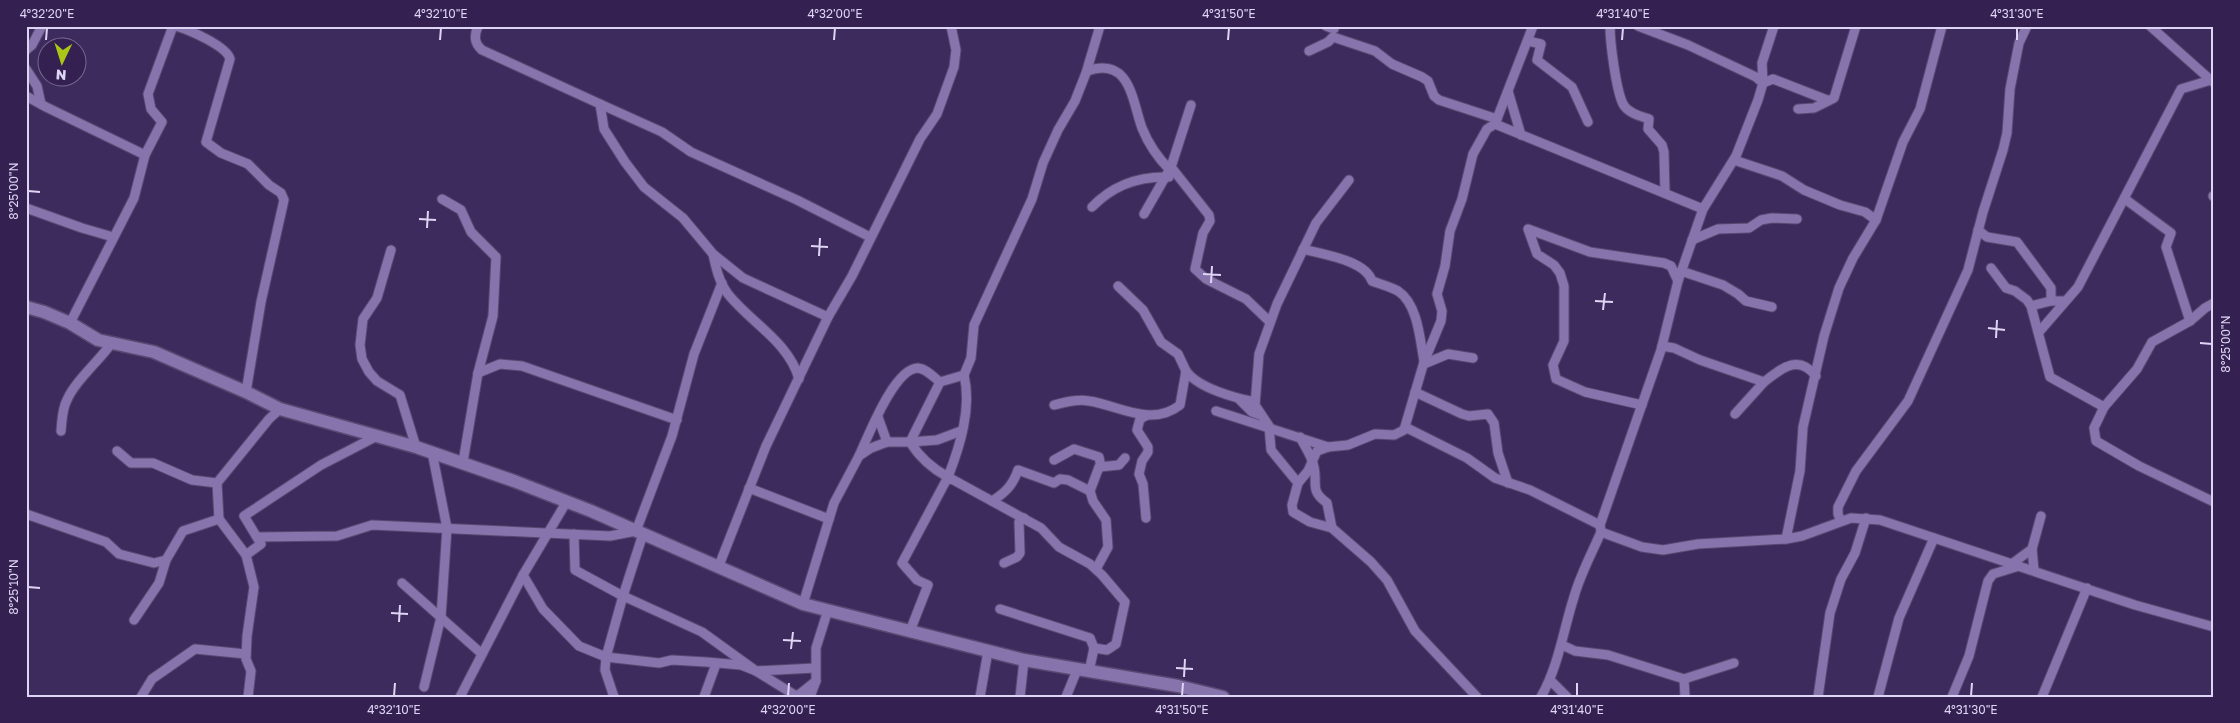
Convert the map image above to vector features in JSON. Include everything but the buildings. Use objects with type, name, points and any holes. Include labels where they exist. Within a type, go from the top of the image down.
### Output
[{"type":"street","points":[[26,50],[32,45],[42,26]]},
{"type":"street","points":[[70,323],[134,198],[146,155],[162,122],[151,109],[148,94],[174,26],[186,29],[222,48],[229,55],[230,59],[206,142],[221,153],[248,164],[269,185],[281,193],[284,200],[261,302],[246,392]]},
{"type":"street","points":[[478,26],[475,41],[482,50],[662,132],[691,152],[797,200],[870,237]]},
{"type":"street","points":[[718,568],[766,446],[828,317],[852,276],[920,139],[937,114],[954,68],[956,50],[951,26]]},
{"type":"street","points":[[910,631],[928,585],[918,580],[902,563],[948,477],[967,407],[968,388],[964,374],[971,358],[974,325],[1032,199],[1043,163],[1058,130],[1075,101],[1087,71],[1100,26]]},
{"type":"street","points":[[1477,697],[1415,631],[1387,580],[1376,568],[1332,528],[1310,522],[1293,512],[1292,505],[1298,483],[1308,471],[1317,451],[1328,447],[1348,445],[1375,434],[1399,433],[1404,427],[1424,363],[1441,321],[1442,311],[1437,294],[1445,266],[1450,231],[1462,199],[1473,154],[1487,129],[1496,122],[1533,26]]},
{"type":"street","points":[[1610,26],[1610,46],[1623,104],[1631,112],[1649,120],[1648,130],[1662,145],[1664,152],[1665,193]]},
{"type":"street","points":[[1638,26],[1756,76],[1763,83]]},
{"type":"street","points":[[1541,697],[1550,680],[1562,645],[1574,596],[1600,529],[1662,346],[1678,281],[1703,209],[1734,160],[1758,100],[1763,83],[1762,63],[1774,26]]},
{"type":"street","points":[[1798,109],[1814,108],[1834,98],[1856,26]]},
{"type":"street","points":[[1786,540],[1800,471],[1803,427],[1824,336],[1839,288],[1853,258],[1876,220],[1904,142],[1920,109],[1942,26]]},
{"type":"street","points":[[1841,521],[1838,507],[1856,471],[1908,401],[1968,270],[1978,230],[2003,150],[2007,133],[2010,89],[2019,43],[2027,26]]},
{"type":"street","points":[[2150,26],[2212,81]]},
{"type":"street","points":[[1309,51],[1328,42],[1333,37],[1375,51],[1392,64],[1422,77],[1428,82],[1434,96],[1439,100],[1703,209]]},
{"type":"street","points":[[1528,41],[1541,44],[1538,60],[1572,87],[1588,122]]},
{"type":"street","points":[[1087,71],[1096,68],[1106,68],[1122,76],[1133,94],[1143,130],[1160,160],[1169,171],[1179,178],[1209,215],[1210,221],[1203,233],[1195,269],[1206,279],[1246,299],[1270,322]]},
{"type":"street","points":[[26,69],[38,86],[41,104]]},
{"type":"street","points":[[1763,83],[1773,79],[1827,100]]},
{"type":"street","points":[[2039,332],[2078,287],[2181,89],[2212,81]]},
{"type":"street","points":[[1508,91],[1521,135]]},
{"type":"street","points":[[26,96],[146,155]]},
{"type":"street","points":[[600,104],[604,129],[625,162],[644,187],[683,218],[713,254],[744,278],[828,317]]},
{"type":"street","points":[[1144,214],[1169,171],[1192,105]]},
{"type":"street","points":[[1734,160],[1782,176],[1804,190],[1840,205],[1865,212],[1876,220]]},
{"type":"street","points":[[1092,207],[1104,194],[1141,177],[1169,171]]},
{"type":"street","points":[[1298,483],[1271,450],[1268,426],[1260,415],[1255,402],[1258,354],[1270,322],[1316,223],[1350,180]]},
{"type":"street","points":[[442,199],[461,210],[470,232],[496,257],[493,316],[478,373],[463,462]]},
{"type":"street","points":[[2125,199],[2171,233],[2166,246],[2190,321]]},
{"type":"street","points":[[26,208],[82,228],[113,236]]},
{"type":"street","points":[[1692,240],[1718,230],[1749,228],[1762,220],[1772,218],[1797,219]]},
{"type":"street","points":[[1642,405],[1585,392],[1556,379],[1553,365],[1564,341],[1564,286],[1560,273],[1554,265],[1537,254],[1528,228],[1590,252],[1664,263],[1671,266],[1678,281]]},
{"type":"street","points":[[1978,230],[1987,238],[2017,242],[2051,288],[2051,301]]},
{"type":"street","points":[[1303,249],[1358,265],[1370,275],[1372,282],[1397,290],[1404,295],[1414,314],[1424,363]]},
{"type":"street","points":[[391,250],[377,298],[363,319],[360,345],[362,359],[369,372],[377,381],[400,395],[416,447]]},
{"type":"street","points":[[713,254],[722,283],[728,294],[789,357],[797,370],[799,379]]},
{"type":"street","points":[[1990,268],[2006,288],[2015,291],[2028,300],[2032,306],[2050,377],[2104,407]]},
{"type":"street","points":[[1681,272],[1723,284],[1746,302],[1772,307]]},
{"type":"street","points":[[614,697],[605,670],[606,657],[640,532],[677,420],[694,354],[722,283]]},
{"type":"street","points":[[1118,286],[1143,310],[1161,342],[1178,354],[1190,377],[1238,399],[1255,402]]},
{"type":"street","points":[[2032,306],[2051,301],[2064,301]]},
{"type":"street","points":[[2214,303],[2190,321],[2152,342],[2137,369],[2104,407],[2094,428],[2096,441],[2139,466],[2214,502]]},
{"type":"street","points":[[26,307],[70,323],[84,333],[111,344],[154,352],[246,392],[280,410],[432,452],[567,501],[803,604],[1024,660],[1178,686],[1223,697]]},
{"type":"street","points":[[61,431],[66,400],[76,384],[96,364],[111,344]]},
{"type":"street","points":[[1662,346],[1674,348],[1700,360],[1764,382]]},
{"type":"street","points":[[1424,363],[1448,354],[1473,358]]},
{"type":"street","points":[[478,373],[500,364],[522,366],[677,420]]},
{"type":"street","points":[[1735,414],[1764,382],[1785,366],[1795,364],[1810,369],[1816,376]]},
{"type":"street","points":[[803,604],[834,503],[894,385],[906,372],[916,368],[926,370],[940,382]]},
{"type":"street","points":[[1054,405],[1083,400],[1127,412],[1161,414],[1180,405],[1186,371]]},
{"type":"street","points":[[910,442],[940,382],[964,374]]},
{"type":"street","points":[[1415,392],[1462,414],[1469,416],[1488,414],[1494,423],[1498,453],[1508,482]]},
{"type":"street","points":[[1238,399],[1252,412],[1260,415]]},
{"type":"street","points":[[248,697],[251,671],[246,654],[254,587],[246,555],[219,519],[217,484],[269,419],[280,410]]},
{"type":"street","points":[[1216,410],[1328,447]]},
{"type":"street","points":[[1146,518],[1143,484],[1139,474],[1142,461],[1148,452],[1148,447],[1137,430],[1140,419],[1147,414]]},
{"type":"street","points":[[878,417],[887,442]]},
{"type":"street","points":[[1404,427],[1467,458],[1495,478],[1530,490],[1600,529],[1642,547],[1663,550],[1698,544],[1786,540],[1851,518],[1866,518],[1890,522],[2135,605],[2214,627]]},
{"type":"street","points":[[859,456],[871,448],[887,442],[937,440],[961,432]]},
{"type":"street","points":[[246,555],[261,544],[244,516],[321,465],[376,436]]},
{"type":"street","points":[[1300,437],[1312,461],[1314,489],[1319,498],[1327,503],[1332,528]]},
{"type":"street","points":[[910,442],[920,458],[936,471],[1041,528],[1059,547],[1096,569],[1120,595],[1125,602],[1116,644],[1107,650],[1094,648]]},
{"type":"street","points":[[1054,460],[1074,449],[1099,457],[1101,467]]},
{"type":"street","points":[[117,451],[130,463],[153,463],[192,480],[217,484]]},
{"type":"street","points":[[424,687],[441,617],[447,528],[432,452]]},
{"type":"street","points":[[1096,569],[1108,548],[1106,520],[1093,500],[1090,491],[1099,467],[1119,466],[1125,458]]},
{"type":"street","points":[[992,501],[1004,493],[1015,480],[1018,470],[1054,483],[1060,479],[1068,480],[1090,491]]},
{"type":"street","points":[[749,488],[828,519]]},
{"type":"street","points":[[460,697],[523,575],[567,501]]},
{"type":"street","points":[[26,514],[106,542],[119,554],[154,563],[166,560]]},
{"type":"street","points":[[2034,570],[2032,549],[2041,516]]},
{"type":"street","points":[[1004,563],[1020,553],[1019,522],[1024,518]]},
{"type":"street","points":[[1818,697],[1830,613],[1841,579],[1855,553],[1866,518]]},
{"type":"street","points":[[134,620],[159,583],[166,560],[182,531],[219,519]]},
{"type":"street","points":[[257,538],[337,536],[372,526],[610,536],[640,532]]},
{"type":"street","points":[[574,534],[575,570],[623,596],[702,632],[756,671],[797,696],[816,681]]},
{"type":"street","points":[[1878,697],[1899,618],[1934,538]]},
{"type":"street","points":[[1994,574],[2017,564],[2032,549]]},
{"type":"street","points":[[1952,697],[1969,656],[1987,586],[1994,574],[1995,559]]},
{"type":"street","points":[[523,575],[543,610],[579,646],[606,657],[658,662],[680,660],[741,665],[756,671],[815,668]]},
{"type":"street","points":[[402,583],[482,654]]},
{"type":"street","points":[[2042,697],[2087,588]]},
{"type":"street","points":[[1000,609],[1090,638],[1094,648],[1083,671],[1066,697]]},
{"type":"street","points":[[810,697],[816,681],[816,648],[828,610]]},
{"type":"street","points":[[1562,645],[1575,651],[1608,655],[1684,679],[1734,663]]},
{"type":"street","points":[[141,697],[152,679],[195,649],[246,654]]},
{"type":"street","points":[[980,697],[988,651]]},
{"type":"street","points":[[1020,697],[1024,660]]},
{"type":"street","points":[[704,697],[716,664]]},
{"type":"street","points":[[1684,679],[1685,697]]},
{"type":"street","points":[[1550,680],[1567,697]]}]
